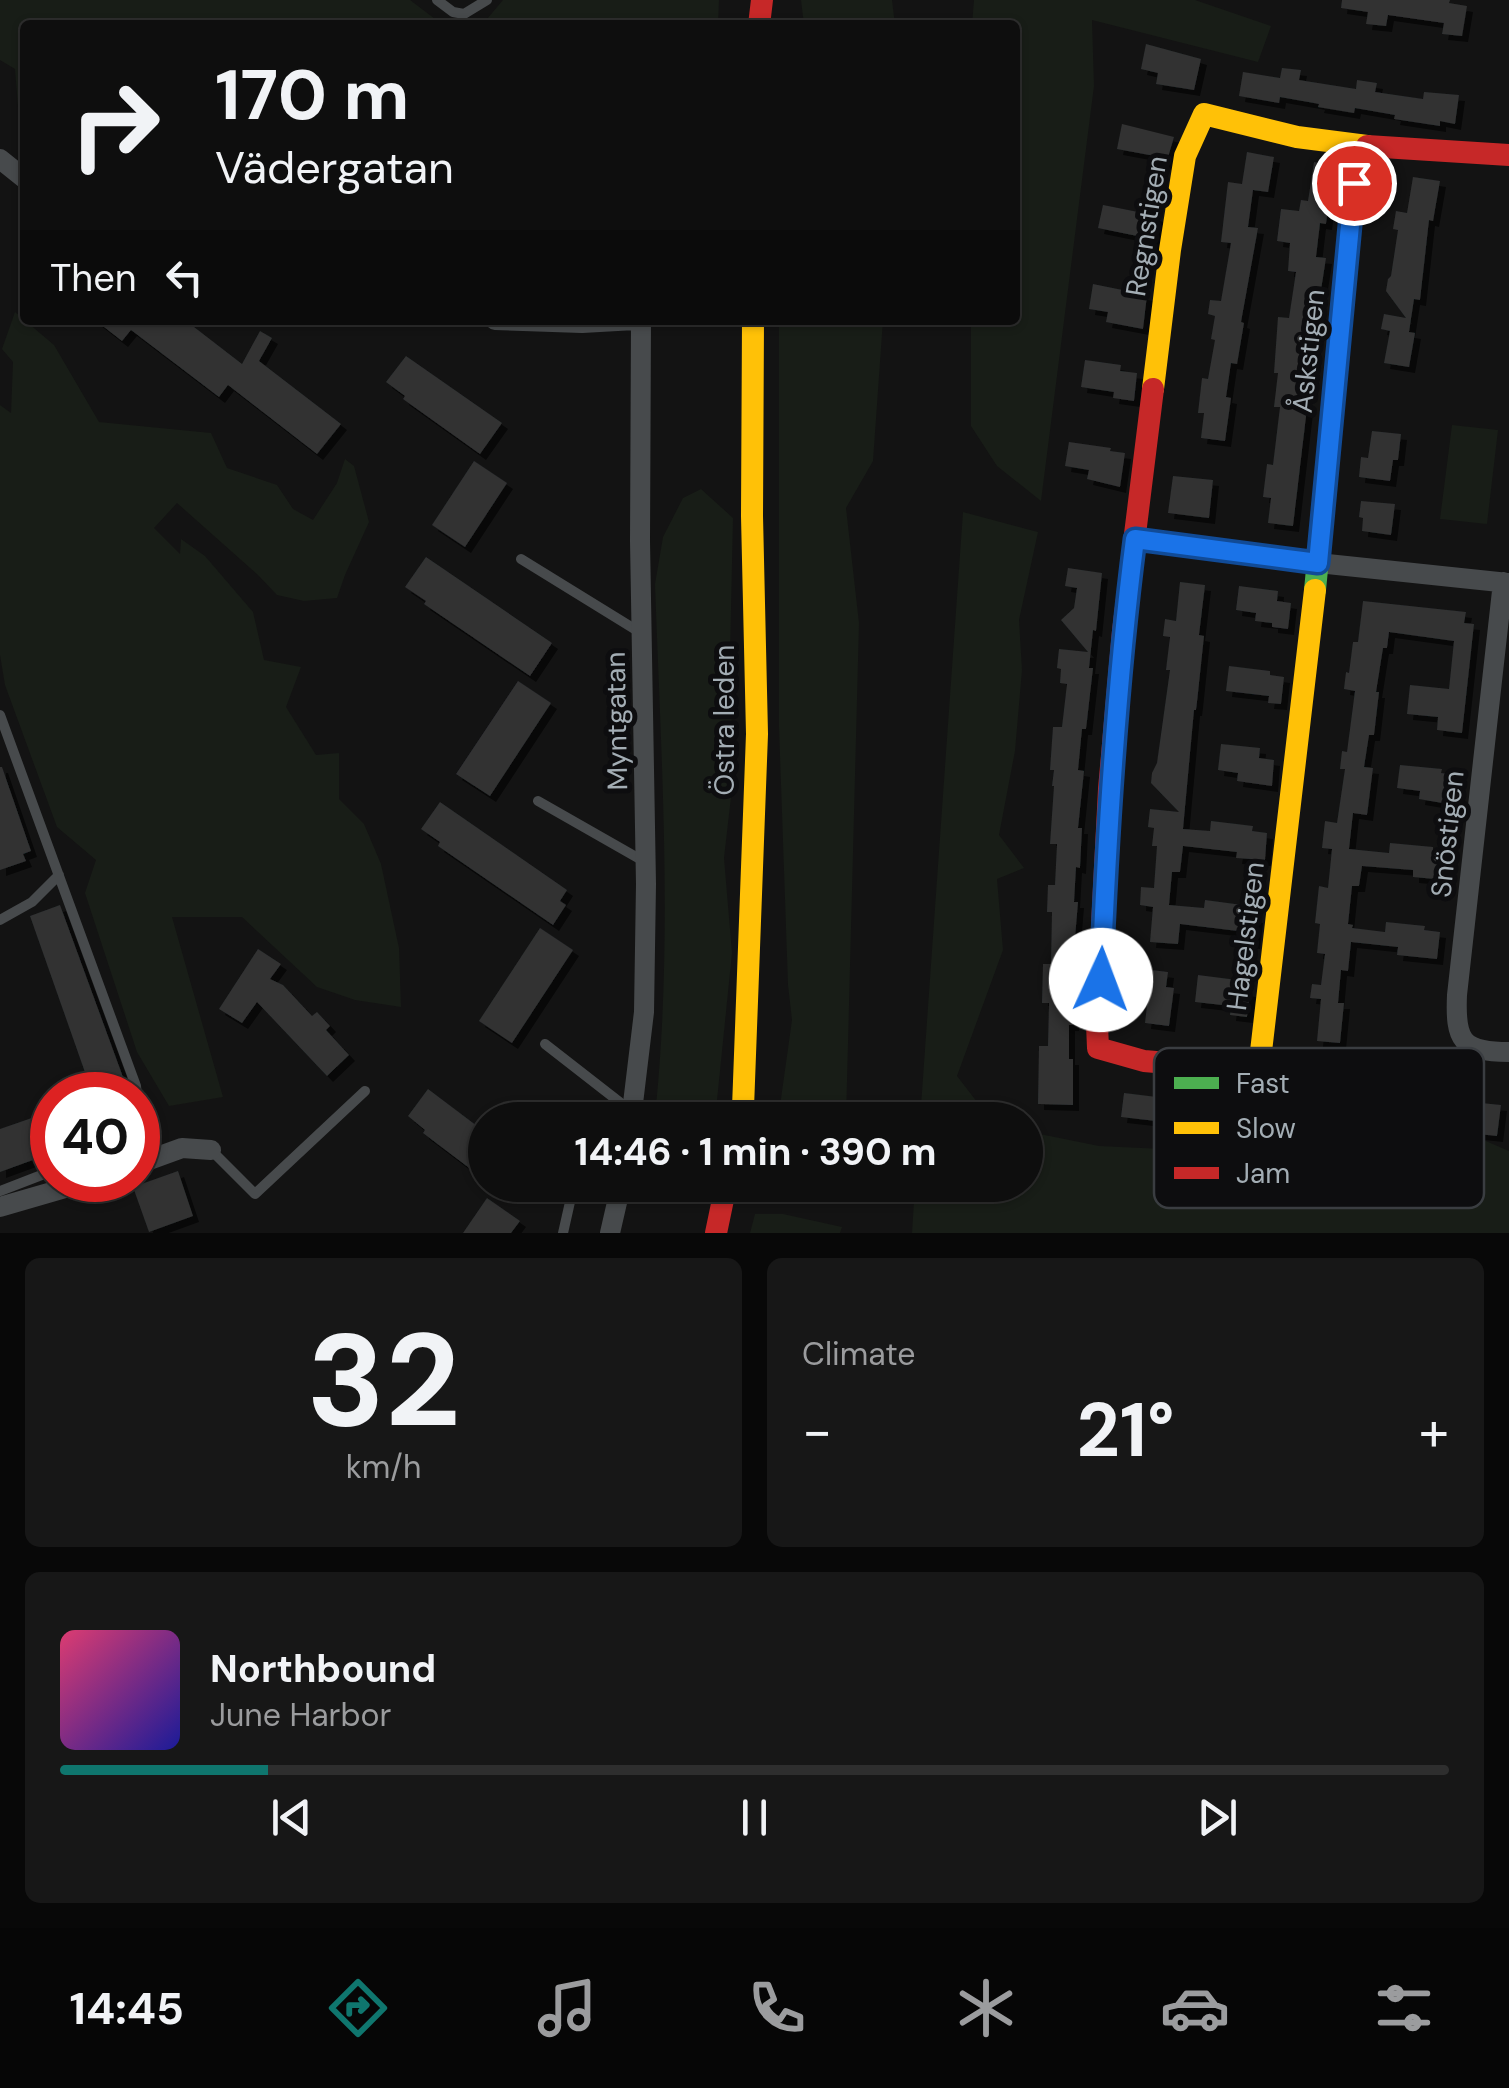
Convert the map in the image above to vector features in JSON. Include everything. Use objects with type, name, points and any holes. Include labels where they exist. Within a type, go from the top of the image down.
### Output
[{"type":"street","name":"Regnstigen","points":[[1135,539],[1182,175],[1204,114],[1297,137],[1509,155]]},
{"type":"street","name":"Åskstigen","points":[[1318,563],[1358,145]]},
{"type":"street","points":[[0,159],[20,175]]},
{"type":"street","name":"Myntgatan","points":[[633,1102],[644,1012],[646,863],[638,325]]},
{"type":"street","name":"Östra leden","points":[[743,1102],[757,734],[753,325]]},
{"type":"street","name":"Hagelstigen","points":[[1135,539],[1109,788],[1098,1048],[1154,1061]]},
{"type":"street","points":[[1135,539],[1506,583]]},
{"type":"street","name":"Hagelstigen","points":[[1261,1048],[1318,563]]},
{"type":"street","name":"Snöstigen","points":[[1475,1048],[1464,1043],[1456,1026],[1457,995],[1506,583]]},
{"type":"street","name":"Snöstigen","points":[[1484,1050],[1509,1052]]},
{"type":"street","points":[[160,1156],[182,1148],[210,1150]]},
{"type":"street","points":[[0,1207],[30,1189]]},
{"type":"street","points":[[610,1233],[617,1202]]},
{"type":"street","points":[[716,1233],[722,1202]]},
{"type":"lane","points":[[438,0],[453,12],[464,14],[487,0]]},
{"type":"lane","points":[[520,559],[642,633]]},
{"type":"lane","points":[[0,715],[131,1072]]},
{"type":"lane","points":[[538,801],[646,863]]},
{"type":"lane","points":[[0,920],[32,902],[58,875]]},
{"type":"lane","points":[[545,1044],[614,1102]]},
{"type":"lane","points":[[210,1150],[255,1194],[366,1091]]},
{"type":"lane","points":[[0,1191],[30,1184]]},
{"type":"lane","points":[[564,1233],[570,1202]]},
{"type":"shaded area","points":[[0,0],[410,0],[436,20],[20,20],[20,119],[15,69],[0,60]]},
{"type":"shaded area","points":[[503,0],[719,0],[718,20],[486,20]]},
{"type":"shaded area","points":[[801,0],[892,0],[894,20],[803,20]]},
{"type":"shaded area","points":[[974,0],[1195,0],[1271,26],[1258,62],[1092,20],[1094,86],[1041,501],[997,466],[971,426],[971,325],[1020,325],[1020,20],[972,20]]},
{"type":"shaded area","points":[[15,312],[20,316],[20,325],[30,325],[54,345],[99,422],[211,433],[227,468],[277,485],[293,509],[313,520],[337,483],[345,459],[354,466],[369,522],[337,598],[304,601],[277,595],[177,503],[154,528],[180,554],[181,539],[205,556],[253,612],[264,660],[301,667],[286,707],[316,755],[339,753],[339,799],[364,824],[381,864],[399,948],[401,1007],[355,1000],[317,987],[242,917],[172,917],[223,1097],[169,1106],[160,1091],[160,1072],[149,1072],[137,1052],[85,893],[96,860],[57,827],[5,685],[0,655],[0,405],[11,413],[13,362],[2,349]]},
{"type":"shaded area","points":[[779,325],[883,325],[873,461],[846,508],[859,623],[846,1102],[781,1102],[792,1020],[779,727]]},
{"type":"shaded area","points":[[1452,425],[1498,430],[1487,524],[1440,519]]},
{"type":"shaded area","points":[[701,489],[733,518],[733,780],[724,858],[732,953],[717,1102],[656,1102],[665,910],[655,584],[663,537],[683,498]]},
{"type":"shaded area","points":[[963,512],[1038,532],[1019,620],[1022,670],[1015,751],[999,835],[1024,868],[997,879],[1003,950],[957,1076],[977,1102],[921,1102]]},
{"type":"shaded area","points":[[1043,1135],[1099,1146],[1154,1149],[1154,1208],[1484,1208],[1484,1140],[1509,1151],[1509,1233],[912,1233],[914,1202],[1043,1202]]},
{"type":"shaded area","points":[[755,1214],[783,1214],[842,1227],[840,1233],[750,1233]]},
{"type":"building","points":[[1342,0],[1450,0],[1449,3],[1467,6],[1462,36],[1442,34],[1444,23],[1388,15],[1386,26],[1366,24],[1368,12],[1341,8]]},
{"type":"building","points":[[1146,44],[1201,59],[1194,90],[1156,84],[1158,73],[1141,69]]},
{"type":"building","points":[[1282,68],[1301,70],[1299,80],[1356,89],[1357,80],[1377,83],[1375,92],[1423,99],[1424,92],[1459,95],[1455,124],[1440,121],[1440,126],[1394,119],[1395,115],[1355,108],[1354,113],[1280,97],[1279,103],[1239,96],[1243,72],[1280,78]]},
{"type":"building","points":[[1122,124],[1174,137],[1166,164],[1159,163],[1160,157],[1117,149]]},
{"type":"building","points":[[1247,152],[1274,157],[1268,192],[1253,190],[1248,227],[1258,228],[1237,364],[1231,363],[1225,441],[1201,438],[1204,413],[1198,413],[1202,378],[1208,379],[1215,340],[1211,339],[1215,316],[1208,314],[1210,300],[1221,301],[1231,243],[1221,242],[1228,182],[1242,184]]},
{"type":"building","points":[[1314,162],[1338,167],[1334,209],[1328,208],[1326,224],[1320,223],[1316,257],[1326,258],[1313,362],[1301,361],[1297,392],[1304,393],[1302,407],[1307,408],[1293,526],[1268,523],[1271,498],[1263,497],[1267,464],[1273,465],[1280,407],[1274,407],[1278,317],[1289,318],[1296,272],[1288,271],[1290,243],[1277,241],[1281,209],[1299,211],[1301,200],[1308,201]]},
{"type":"building","points":[[1413,177],[1440,181],[1433,221],[1429,220],[1420,300],[1414,299],[1409,332],[1415,333],[1409,367],[1384,363],[1390,331],[1381,329],[1384,314],[1406,318],[1386,291],[1398,230],[1393,229],[1396,211],[1407,213]]},
{"type":"building","points":[[1103,205],[1158,216],[1153,246],[1140,244],[1142,237],[1098,228]]},
{"type":"building","points":[[1093,284],[1147,295],[1143,329],[1106,322],[1108,312],[1089,309]]},
{"type":"building","points":[[101,325],[191,325],[242,364],[260,331],[272,338],[259,361],[341,424],[317,454],[228,385],[219,397],[131,330],[122,341]]},
{"type":"building","points":[[406,356],[502,423],[480,454],[403,399],[405,396],[386,382]]},
{"type":"building","points":[[1085,360],[1121,365],[1120,371],[1137,373],[1134,401],[1113,398],[1114,392],[1081,387]]},
{"type":"building","points":[[1372,431],[1401,434],[1398,460],[1393,460],[1390,481],[1359,477],[1361,457],[1368,458]]},
{"type":"building","points":[[1069,442],[1125,453],[1120,487],[1087,479],[1089,470],[1065,466]]},
{"type":"building","points":[[474,461],[507,483],[465,547],[432,525]]},
{"type":"building","points":[[1173,476],[1213,480],[1209,518],[1168,513]]},
{"type":"building","points":[[1361,501],[1395,504],[1391,535],[1362,531]]},
{"type":"building","points":[[426,557],[552,643],[530,676],[405,587]]},
{"type":"building","points":[[1068,568],[1102,573],[1078,770],[1084,771],[1078,828],[1082,828],[1080,868],[1076,867],[1074,902],[1078,902],[1071,986],[1075,986],[1073,1025],[1069,1025],[1073,1105],[1038,1102],[1039,1046],[1048,1046],[1049,1003],[1042,1003],[1043,964],[1051,964],[1048,885],[1055,885],[1057,844],[1050,844],[1054,770],[1050,770],[1053,727],[1062,727],[1067,684],[1060,683],[1059,649],[1088,652],[1061,620],[1074,608],[1077,588],[1065,586]]},
{"type":"building","points":[[1180,582],[1205,585],[1199,635],[1204,636],[1183,829],[1210,831],[1211,821],[1253,826],[1252,831],[1267,833],[1265,860],[1236,858],[1237,852],[1183,846],[1180,872],[1172,872],[1169,905],[1204,908],[1205,900],[1250,906],[1249,916],[1257,917],[1254,943],[1237,941],[1238,931],[1180,924],[1178,944],[1150,942],[1153,907],[1140,905],[1141,887],[1154,888],[1157,846],[1152,846],[1154,828],[1148,827],[1150,809],[1179,812],[1151,783],[1170,670],[1166,670],[1170,637],[1163,636],[1165,619],[1176,621]]},
{"type":"building","points":[[1239,586],[1278,591],[1277,601],[1291,603],[1288,629],[1255,621],[1256,613],[1236,610]]},
{"type":"building","points":[[1363,601],[1466,612],[1464,623],[1474,624],[1462,733],[1437,730],[1438,717],[1407,714],[1410,685],[1449,689],[1454,641],[1389,632],[1387,648],[1383,648],[1374,735],[1369,735],[1364,767],[1373,768],[1367,815],[1353,813],[1349,849],[1389,853],[1390,843],[1433,847],[1433,852],[1448,854],[1446,880],[1413,877],[1413,870],[1362,866],[1359,886],[1352,886],[1348,924],[1352,928],[1385,932],[1386,922],[1425,926],[1424,930],[1440,932],[1437,959],[1397,955],[1398,947],[1351,942],[1348,971],[1341,970],[1338,1003],[1344,1003],[1340,1043],[1317,1041],[1321,999],[1310,998],[1312,984],[1321,985],[1325,954],[1317,953],[1320,924],[1315,923],[1319,886],[1328,888],[1332,849],[1322,848],[1325,821],[1337,823],[1345,769],[1340,769],[1342,751],[1347,752],[1355,691],[1344,689],[1353,642],[1358,642]]},
{"type":"building","points":[[1229,666],[1270,671],[1270,675],[1284,677],[1281,704],[1268,703],[1269,696],[1226,691]]},
{"type":"building","points":[[518,681],[551,703],[490,796],[456,774]]},
{"type":"building","points":[[1221,744],[1260,748],[1259,758],[1274,760],[1272,786],[1237,781],[1238,773],[1218,770]]},
{"type":"building","points":[[1400,765],[1442,769],[1441,773],[1457,775],[1454,805],[1419,799],[1420,791],[1397,788]]},
{"type":"building","points":[[0,767],[31,851],[23,854],[26,861],[0,870]]},
{"type":"building","points":[[440,802],[567,890],[560,901],[566,905],[553,925],[438,846],[440,842],[421,829]]},
{"type":"building","points":[[60,905],[121,1072],[85,1072],[30,916]]},
{"type":"building","points":[[540,928],[573,950],[512,1043],[479,1021]]},
{"type":"building","points":[[258,949],[281,964],[270,979],[283,985],[312,1016],[317,1012],[330,1026],[326,1030],[349,1055],[327,1076],[257,1002],[242,1023],[219,1009]]},
{"type":"building","points":[[1136,968],[1168,972],[1166,987],[1174,988],[1169,1026],[1145,1023],[1149,988],[1134,986]]},
{"type":"building","points":[[1198,975],[1237,980],[1236,989],[1250,991],[1247,1017],[1230,1015],[1231,1006],[1195,1002]]},
{"type":"building","points":[[428,1089],[468,1119],[468,1167],[423,1133],[425,1130],[408,1116]]},
{"type":"building","points":[[1124,1093],[1154,1097],[1154,1121],[1121,1117]]},
{"type":"building","points":[[1484,1103],[1501,1105],[1497,1136],[1484,1135]]},
{"type":"building","points":[[30,1119],[30,1161],[0,1172],[0,1129]]},
{"type":"building","points":[[178,1171],[193,1216],[149,1232],[138,1202],[160,1202],[160,1177]]},
{"type":"building","points":[[484,1202],[493,1202],[520,1221],[511,1233],[463,1233]]},
{"type":"traffic: fast","points":[[1315,590],[1358,145]]},
{"type":"traffic: slow","points":[[1153,389],[1185,156],[1204,114],[1297,137],[1367,146]]},
{"type":"traffic: slow","points":[[743,1102],[757,734],[753,325]]},
{"type":"traffic: slow","points":[[1261,1048],[1315,590]]},
{"type":"traffic: jam","points":[[760,20],[762,0]]},
{"type":"traffic: jam","points":[[1367,146],[1509,155]]},
{"type":"traffic: jam","points":[[1153,389],[1123,631],[1109,789],[1097,1024],[1098,1048],[1154,1062]]},
{"type":"traffic: jam","points":[[716,1233],[722,1202]]},
{"type":"route","points":[[1101,980],[1109,788],[1135,539],[1318,563],[1354,183]]}]
